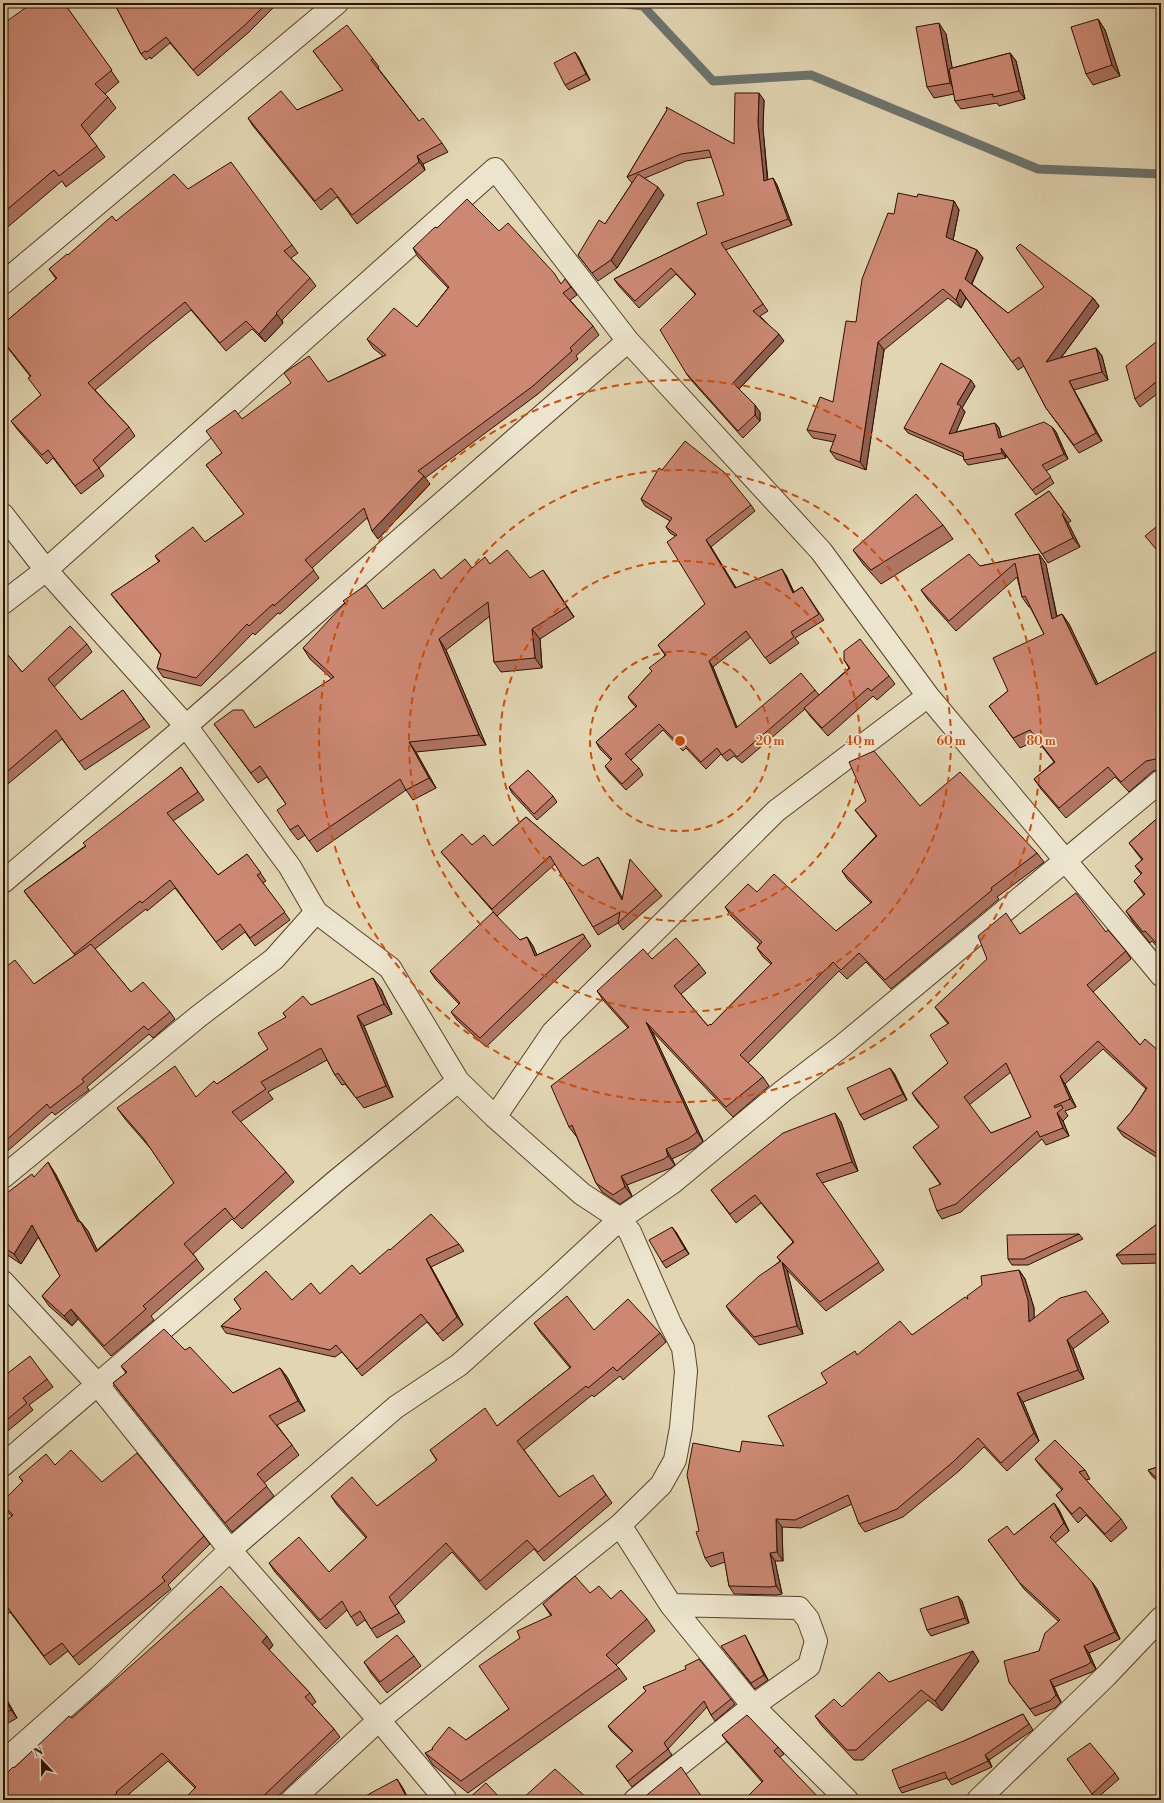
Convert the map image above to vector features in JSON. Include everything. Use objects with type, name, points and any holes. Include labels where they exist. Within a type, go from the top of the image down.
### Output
[{"type":"street","points":[[3,284],[337,3]]},
{"type":"street","points":[[3,603],[46,570],[495,169],[628,341],[821,551],[928,696],[1065,862],[1161,975]]},
{"type":"street","points":[[3,882],[186,726],[628,341]]},
{"type":"street","points":[[3,515],[46,570],[186,726],[290,866],[316,912],[390,968],[458,1081],[494,1117],[582,1194],[620,1218],[630,1232],[670,1323],[683,1348],[686,1371],[681,1428],[675,1460],[661,1485],[620,1525],[379,1720],[292,1800]]},
{"type":"street","points":[[494,1117],[552,1032],[776,811],[928,696]]},
{"type":"street","points":[[3,1762],[99,1677],[230,1550],[396,1408],[459,1365],[551,1283],[620,1218],[672,1183],[782,1091],[842,1046],[1161,781]]},
{"type":"street","points":[[3,1177],[199,1016],[274,959],[316,912]]},
{"type":"street","points":[[3,1465],[336,1181],[458,1081]]},
{"type":"street","points":[[3,1282],[98,1385],[230,1550],[379,1720],[446,1800]]},
{"type":"street","points":[[620,1525],[671,1606],[753,1706],[847,1800]]},
{"type":"street","points":[[635,1800],[753,1706],[809,1666],[816,1641],[808,1619],[799,1608],[671,1606]]},
{"type":"street","points":[[978,1800],[1106,1676],[1161,1618]]},
{"type":"building","points":[[32,3],[64,3],[112,70],[95,84],[108,97],[81,125],[97,146],[59,176],[54,170],[3,213],[3,24]]},
{"type":"building","points":[[114,3],[267,3],[245,25],[193,70],[166,37],[147,52],[145,51],[141,54]]},
{"type":"building","points":[[1098,19],[1112,65],[1086,74],[1071,27]]},
{"type":"building","points":[[939,23],[950,83],[927,87],[916,27]]},
{"type":"building","points":[[347,25],[373,59],[371,60],[419,121],[423,118],[442,143],[417,156],[419,162],[352,215],[331,188],[315,201],[248,118],[281,91],[297,110],[343,90],[313,51]]},
{"type":"building","points":[[575,52],[586,74],[565,85],[554,63]]},
{"type":"building","points":[[1010,53],[1019,91],[993,97],[993,94],[955,101],[949,69]]},
{"type":"building","points":[[735,93],[759,93],[758,123],[764,181],[773,178],[788,219],[721,243],[763,304],[753,311],[779,334],[733,383],[755,405],[755,415],[738,431],[686,373],[660,330],[696,294],[671,268],[635,301],[614,279],[707,234],[697,203],[724,195],[709,150],[681,154],[627,177],[667,110],[666,107],[734,144]]},
{"type":"building","points":[[231,162],[292,245],[284,251],[310,278],[276,313],[277,314],[259,334],[246,321],[220,343],[185,302],[88,383],[129,427],[93,460],[99,468],[75,486],[48,450],[42,455],[11,421],[41,395],[28,378],[31,376],[3,341],[3,324],[57,278],[49,269],[67,254],[68,255],[112,216],[116,221],[174,174],[188,189]]},
{"type":"building","points":[[638,174],[658,187],[611,260],[592,273],[578,255],[599,220],[605,224]]},
{"type":"building","points":[[898,193],[917,197],[918,194],[954,201],[946,237],[977,250],[965,279],[1008,313],[1044,287],[1016,248],[1020,244],[1093,298],[1046,362],[1096,348],[1102,372],[1069,381],[1096,433],[1074,445],[1046,408],[1019,357],[1012,362],[960,289],[956,300],[943,289],[878,342],[860,462],[830,451],[836,435],[807,430],[820,397],[833,402],[846,321],[856,322],[862,279],[888,213],[894,214]]},
{"type":"building","points":[[467,199],[499,231],[508,223],[554,273],[561,284],[565,279],[571,287],[563,293],[593,326],[570,348],[572,351],[533,386],[418,471],[424,476],[372,531],[364,508],[305,560],[314,570],[274,606],[273,604],[249,626],[247,624],[196,678],[157,668],[161,654],[111,594],[160,561],[155,556],[193,527],[205,542],[244,514],[206,465],[222,453],[206,431],[235,410],[242,419],[291,383],[284,373],[309,356],[328,382],[386,355],[367,339],[394,308],[417,327],[449,287],[413,248],[435,227],[437,228]]},
{"type":"building","points":[[1161,338],[1161,378],[1135,399],[1126,366]]},
{"type":"building","points":[[941,363],[971,380],[957,404],[961,406],[949,434],[995,423],[999,438],[1044,422],[1052,427],[1064,454],[1042,465],[1051,477],[1032,490],[1001,448],[1002,453],[964,460],[963,453],[904,428]]},
{"type":"building","points":[[685,441],[725,473],[751,505],[706,540],[735,588],[782,569],[793,593],[802,587],[819,614],[791,632],[794,637],[765,658],[746,631],[709,661],[736,728],[801,673],[815,690],[737,757],[730,749],[722,755],[717,748],[701,762],[682,742],[679,744],[659,724],[625,754],[639,768],[622,784],[605,766],[612,759],[596,742],[637,706],[628,697],[652,671],[649,668],[666,655],[658,645],[705,604],[667,542],[677,535],[666,527],[672,518],[641,499],[659,468],[662,470]]},
{"type":"building","points":[[1049,491],[1064,512],[1062,514],[1073,538],[1042,554],[1015,514]]},
{"type":"building","points":[[916,494],[943,525],[871,570],[853,550]]},
{"type":"building","points":[[1161,523],[1161,555],[1145,536]]},
{"type":"building","points":[[507,550],[530,578],[543,570],[567,607],[532,629],[535,658],[494,662],[488,602],[439,639],[479,735],[409,742],[429,778],[406,790],[400,779],[309,841],[298,825],[290,830],[277,810],[286,804],[260,766],[251,773],[214,724],[233,710],[243,710],[255,728],[334,677],[303,648],[345,603],[343,601],[366,585],[383,609],[434,569],[441,579],[465,559],[472,568],[485,557],[490,564]]},
{"type":"building","points":[[969,554],[980,566],[1039,554],[1052,619],[1062,614],[1096,685],[1161,649],[1161,751],[1159,753],[1161,758],[1146,761],[1121,782],[1108,767],[1059,808],[1034,779],[1055,762],[1030,730],[1013,738],[989,706],[1008,691],[993,658],[1044,634],[1025,596],[1022,597],[1015,563],[949,621],[921,590]]},
{"type":"building","points":[[70,626],[87,644],[48,679],[81,720],[123,690],[144,719],[79,762],[56,730],[3,775],[3,649],[22,672]]},
{"type":"building","points":[[860,639],[889,676],[871,691],[868,688],[822,728],[804,708],[850,668],[844,660],[844,651]]},
{"type":"building","points":[[874,751],[920,806],[960,772],[1037,853],[991,888],[992,890],[885,980],[859,953],[841,970],[833,962],[740,1055],[763,1077],[726,1107],[646,1022],[697,1132],[688,1139],[666,1149],[668,1156],[664,1159],[621,1176],[625,1187],[613,1195],[596,1183],[572,1125],[569,1127],[551,1086],[629,1027],[597,991],[643,949],[652,959],[676,938],[699,964],[674,986],[708,1026],[710,1024],[711,1025],[772,963],[757,948],[762,942],[725,907],[748,884],[757,892],[774,874],[836,931],[872,902],[842,871],[877,836],[855,810],[866,801],[849,762]]},
{"type":"building","points":[[181,767],[198,792],[167,813],[218,875],[247,854],[261,873],[257,875],[285,912],[250,938],[240,924],[216,942],[170,880],[142,903],[140,901],[74,954],[24,891],[86,846],[83,843]]},
{"type":"building","points":[[528,770],[553,796],[534,814],[509,787]]},
{"type":"building","points":[[1161,815],[1161,948],[1145,931],[1143,932],[1126,911],[1145,894],[1134,881],[1142,873],[1135,866],[1143,859],[1129,843]]},
{"type":"building","points":[[526,817],[583,866],[598,857],[622,900],[630,859],[656,889],[618,923],[620,912],[593,927],[550,856],[492,909],[441,852],[462,834],[472,845],[484,835],[493,846]]},
{"type":"building","points":[[1076,893],[1106,932],[1108,930],[1126,951],[1087,985],[1140,1045],[1145,1039],[1161,1053],[1161,1156],[1117,1128],[1131,1112],[1147,1088],[1098,1041],[1060,1076],[1070,1099],[1054,1106],[1055,1108],[1061,1105],[1063,1108],[1057,1113],[1063,1128],[1040,1137],[1037,1131],[956,1204],[937,1211],[929,1189],[941,1184],[913,1147],[939,1127],[912,1093],[948,1063],[930,1035],[949,1023],[935,1007],[987,959],[978,936],[1006,913],[1020,934]],"holes":[[[1006,1063],[1031,1117],[991,1133],[964,1097]]]},
{"type":"building","points":[[493,912],[520,940],[527,937],[535,956],[583,934],[585,937],[480,1038],[451,1012],[460,1003],[430,971]]},
{"type":"building","points":[[91,944],[131,992],[143,982],[170,1012],[148,1030],[144,1026],[82,1079],[84,1082],[50,1108],[47,1104],[3,1143],[3,1039],[5,1038],[3,1035],[3,969],[15,960],[34,984]]},
{"type":"building","points":[[373,978],[384,1004],[357,1016],[386,1086],[356,1098],[338,1073],[335,1075],[321,1048],[261,1082],[266,1089],[232,1112],[286,1172],[234,1219],[225,1208],[184,1244],[197,1259],[143,1306],[146,1309],[104,1346],[71,1309],[64,1316],[42,1296],[60,1276],[32,1225],[14,1254],[3,1247],[3,1196],[32,1174],[34,1177],[48,1162],[78,1222],[80,1221],[96,1252],[174,1183],[144,1139],[117,1108],[175,1066],[196,1097],[214,1081],[217,1084],[268,1049],[258,1033],[286,1017],[283,1013],[303,996],[311,1005]]},
{"type":"building","points":[[890,1068],[903,1094],[860,1115],[847,1088]]},
{"type":"building","points":[[835,1113],[852,1162],[816,1174],[879,1262],[820,1302],[782,1262],[797,1326],[754,1337],[726,1306],[759,1276],[781,1261],[777,1257],[794,1242],[755,1195],[730,1214],[711,1190],[783,1133]]},
{"type":"building","points":[[431,1214],[459,1244],[426,1259],[457,1317],[438,1334],[421,1314],[357,1369],[336,1345],[330,1350],[221,1326],[241,1309],[234,1299],[266,1271],[292,1300],[311,1283],[320,1294],[352,1265],[360,1274]]},
{"type":"building","points":[[1161,1221],[1161,1254],[1116,1255]]},
{"type":"building","points":[[672,1227],[685,1249],[662,1262],[649,1240]]},
{"type":"building","points":[[1079,1234],[1024,1259],[1008,1259],[1007,1235]]},
{"type":"building","points":[[1019,1270],[1028,1300],[1029,1322],[1060,1298],[1086,1291],[1103,1313],[1067,1340],[1078,1370],[1017,1393],[1034,1433],[1001,1463],[978,1438],[953,1462],[897,1509],[859,1524],[848,1495],[795,1520],[776,1519],[777,1552],[770,1553],[776,1586],[729,1586],[723,1552],[705,1558],[696,1532],[699,1531],[687,1475],[693,1443],[740,1452],[742,1441],[784,1446],[768,1416],[827,1383],[821,1373],[855,1351],[857,1355],[900,1321],[912,1335],[965,1297],[968,1299],[967,1296],[982,1285],[981,1276]]},
{"type":"building","points":[[567,1296],[594,1330],[628,1299],[660,1333],[617,1371],[613,1367],[588,1388],[586,1386],[517,1441],[559,1497],[593,1475],[606,1495],[538,1552],[527,1540],[480,1581],[446,1543],[389,1597],[399,1613],[371,1629],[360,1611],[351,1617],[342,1601],[320,1620],[269,1563],[299,1537],[329,1572],[367,1537],[331,1496],[352,1477],[377,1506],[437,1460],[430,1450],[485,1408],[497,1426],[571,1367],[534,1323]]},
{"type":"building","points":[[164,1329],[185,1350],[190,1347],[233,1393],[280,1368],[298,1401],[269,1416],[292,1445],[257,1474],[267,1486],[225,1523],[113,1383],[127,1372],[121,1366]]},
{"type":"building","points":[[30,1356],[47,1379],[23,1398],[27,1403],[3,1423],[3,1368],[8,1373]]},
{"type":"building","points":[[1055,1440],[1085,1470],[1079,1472],[1121,1519],[1105,1534],[1080,1507],[1072,1514],[1056,1495],[1063,1489],[1035,1459]]},
{"type":"building","points":[[71,1450],[102,1482],[137,1453],[204,1536],[162,1577],[165,1581],[73,1657],[62,1643],[44,1656],[5,1604],[3,1606],[3,1524],[13,1515],[3,1505],[3,1501],[23,1481],[19,1477],[46,1454],[55,1465]]},
{"type":"building","points":[[1161,1466],[1161,1482],[1148,1470]]},
{"type":"building","points":[[1054,1503],[1064,1523],[1050,1537],[1092,1582],[1115,1632],[1084,1646],[1091,1662],[1050,1680],[1056,1695],[1050,1701],[1030,1709],[1009,1682],[1004,1661],[1039,1651],[1045,1633],[1060,1620],[1019,1582],[988,1540],[1007,1526],[1014,1535]]},
{"type":"building","points":[[575,1576],[590,1593],[599,1586],[611,1599],[621,1590],[647,1619],[606,1655],[619,1668],[461,1781],[425,1753],[433,1749],[432,1748],[449,1727],[466,1740],[509,1709],[479,1666],[520,1638],[517,1631],[552,1615],[543,1604]]},
{"type":"building","points":[[221,1586],[267,1636],[262,1642],[310,1693],[305,1697],[334,1729],[259,1800],[183,1800],[196,1787],[162,1753],[116,1792],[117,1793],[109,1800],[3,1800],[3,1777],[13,1767],[14,1768],[69,1716],[72,1718]]},
{"type":"building","points":[[958,1596],[965,1618],[927,1630],[920,1609]]},
{"type":"building","points":[[397,1635],[414,1656],[380,1682],[364,1662]]},
{"type":"building","points":[[745,1635],[764,1675],[751,1683],[721,1646]]},
{"type":"building","points":[[973,1651],[935,1701],[921,1690],[856,1750],[847,1750],[815,1716],[834,1699],[842,1707],[879,1672],[889,1682]]},
{"type":"building","points":[[699,1659],[731,1699],[711,1715],[704,1701],[664,1743],[668,1749],[628,1781],[616,1766],[633,1751],[608,1726],[646,1691],[643,1687],[686,1669],[685,1666]]},
{"type":"building","points":[[3,1695],[11,1710],[3,1714]]},
{"type":"building","points":[[1023,1714],[1029,1724],[985,1755],[988,1761],[948,1780],[945,1772],[899,1788],[892,1770],[966,1740]]},
{"type":"building","points":[[747,1715],[778,1747],[774,1751],[821,1800],[744,1800],[763,1781],[722,1735]]},
{"type":"building","points":[[1090,1743],[1115,1773],[1092,1794],[1067,1759]]},
{"type":"building","points":[[681,1767],[704,1800],[642,1799]]},
{"type":"building","points":[[555,1769],[589,1800],[521,1800]]},
{"type":"building","points":[[397,1779],[408,1800],[358,1800]]},
{"type":"building","points":[[486,1783],[502,1800],[468,1799]]},
{"type":"waterway","points":[[615,3],[643,6],[713,81],[811,75],[1038,169],[1161,174]]}]
